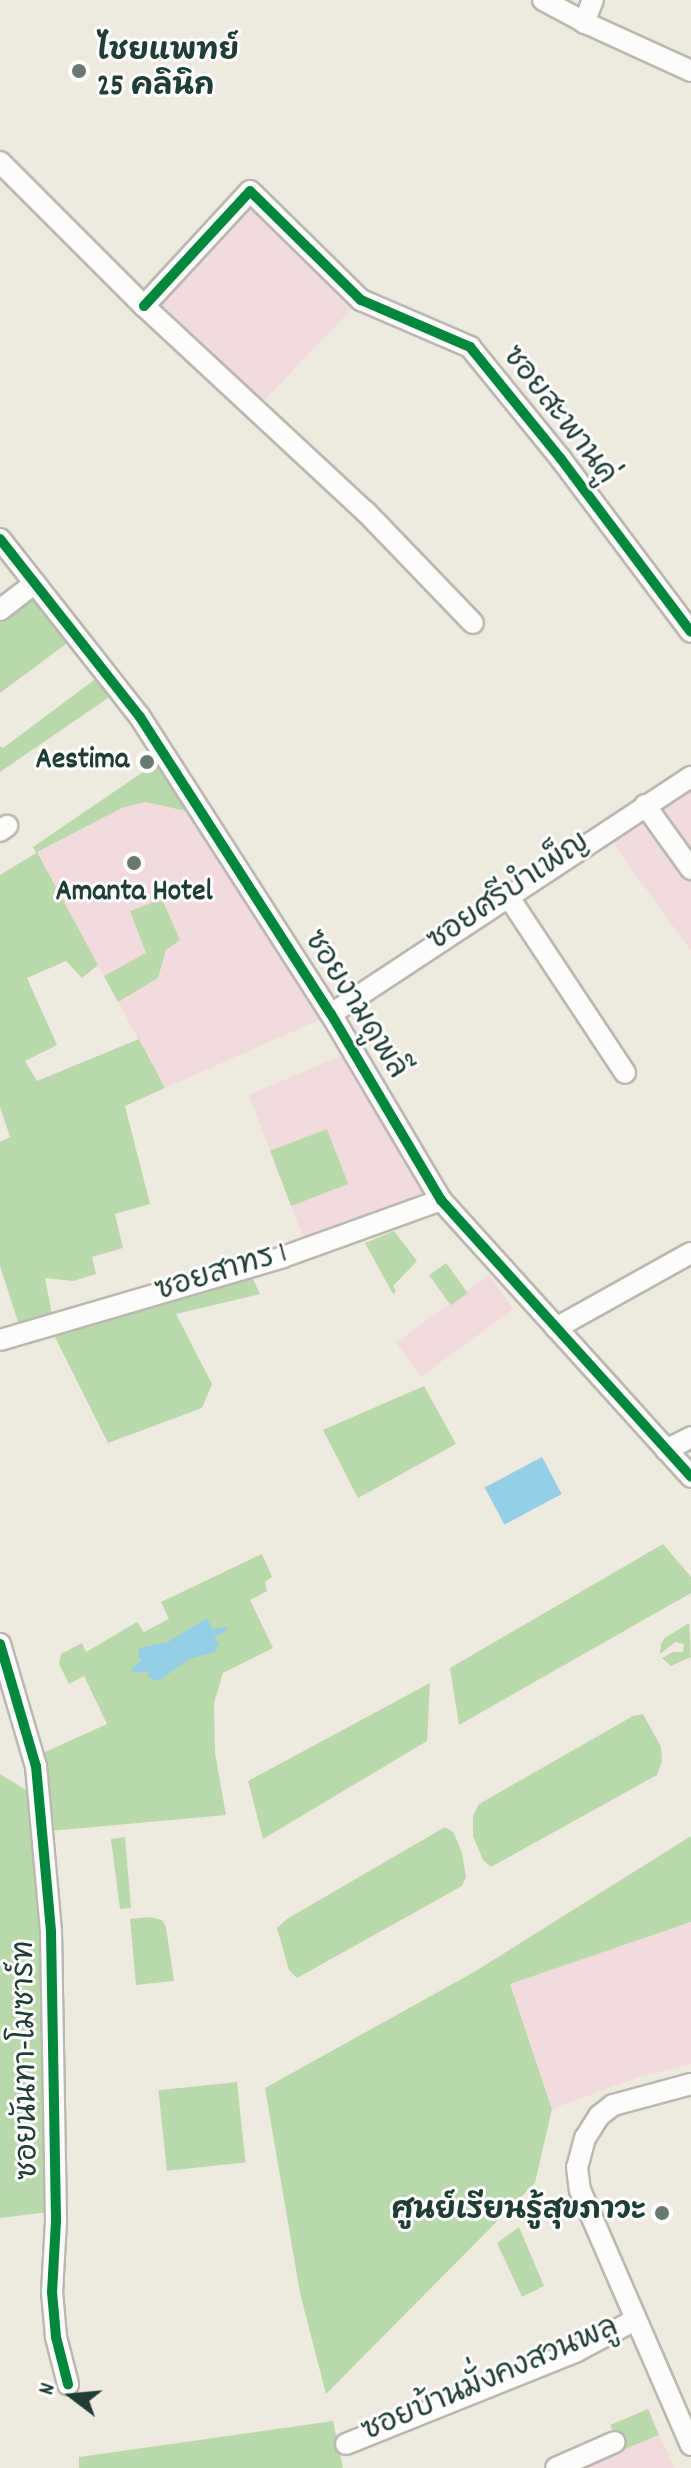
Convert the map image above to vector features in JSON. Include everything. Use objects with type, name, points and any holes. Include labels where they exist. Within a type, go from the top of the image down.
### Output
[{"type":"street","points":[[543,0],[584,23],[691,71]]},
{"type":"street","points":[[584,23],[593,0]]},
{"type":"street","points":[[0,162],[144,306],[366,512],[473,623]]},
{"type":"street","name":"ซอยสะพานคู่","points":[[144,306],[250,191],[361,300],[470,347],[561,459],[691,632]]},
{"type":"street","name":"ซอยงามดูพลี","points":[[0,539],[140,717],[331,1014],[441,1200],[691,1477]]},
{"type":"street","points":[[0,610],[35,583]]},
{"type":"street","name":"ซอยศรีบำเพ็ญ","points":[[331,1014],[691,777]]},
{"type":"street","points":[[645,805],[691,869]]},
{"type":"street","points":[[508,896],[625,1073]]},
{"type":"street","name":"ซอยสาทร 1","points":[[0,1340],[283,1257],[441,1200]]},
{"type":"street","points":[[556,1328],[691,1253]]},
{"type":"street","points":[[666,1450],[691,1437]]},
{"type":"street","name":"ซอยนันทา-โมซาร์ท","points":[[0,1644],[36,1766],[52,1946],[56,2210],[52,2292],[56,2337],[68,2384]]},
{"type":"street","points":[[691,2084],[613,2105],[592,2126],[579,2154],[580,2190],[691,2445]]},
{"type":"street","name":"ซอยบ้านมั่งคงสวนพลู","points":[[346,2444],[577,2351],[635,2320]]},
{"type":"street","points":[[556,2468],[615,2442]]},
{"type":"shaded area","points":[[250,200],[357,304],[256,409],[149,305]]},
{"type":"shaded area","points":[[691,784],[691,951],[610,839]]},
{"type":"shaded area","points":[[145,802],[186,811],[230,872],[321,1019],[165,1088],[36,852],[122,808]]},
{"type":"shaded area","points":[[343,1055],[423,1190],[412,1202],[304,1240],[249,1095]]},
{"type":"shaded area","points":[[489,1275],[514,1309],[421,1377],[396,1343]]},
{"type":"shaded area","points":[[691,1922],[691,2064],[639,2077],[552,2109],[510,1984]]},
{"type":"shaded area","points":[[659,2435],[675,2468],[581,2468]]},
{"type":"green space","points":[[34,593],[70,641],[0,693],[0,620]]},
{"type":"green space","points":[[98,677],[108,698],[0,772],[0,746],[3,748]]},
{"type":"green space","points":[[149,747],[186,804],[186,811],[145,802],[122,808],[37,852],[98,965],[82,978],[66,961],[27,978],[57,1045],[25,1061],[37,1081],[139,1039],[165,1088],[125,1106],[150,1204],[115,1214],[123,1248],[92,1257],[96,1274],[73,1281],[45,1278],[52,1314],[19,1325],[0,1266],[0,1142],[10,1137],[0,1107],[0,875],[36,853],[33,847],[143,772]]},
{"type":"green space","points":[[162,899],[180,940],[166,950],[158,978],[118,1002],[104,976],[146,953],[130,911]]},
{"type":"green space","points":[[327,1129],[348,1184],[291,1206],[270,1151]]},
{"type":"green space","points":[[394,1231],[417,1261],[393,1286],[396,1291],[393,1294],[365,1243]]},
{"type":"green space","points":[[446,1263],[468,1293],[451,1305],[429,1275]]},
{"type":"green space","points":[[252,1277],[260,1294],[176,1314],[212,1384],[202,1408],[108,1443],[53,1333]]},
{"type":"green space","points":[[424,1386],[456,1444],[358,1498],[323,1430]]},
{"type":"green space","points":[[663,1544],[691,1577],[691,1593],[459,1725],[450,1668]]},
{"type":"green space","points":[[262,1554],[272,1577],[265,1582],[267,1591],[250,1600],[273,1648],[223,1673],[214,1703],[215,1753],[226,1815],[50,1831],[43,1753],[107,1724],[84,1676],[69,1684],[59,1664],[61,1654],[82,1643],[86,1652],[137,1622],[144,1632],[169,1619],[161,1602]]},
{"type":"green space","points":[[689,1623],[691,1657],[671,1666],[662,1658],[673,1652],[683,1652],[684,1644],[675,1642],[660,1654],[661,1644]]},
{"type":"green space","points":[[430,1683],[427,1741],[263,1839],[248,1781]]},
{"type":"green space","points":[[643,1714],[661,1747],[662,1761],[657,1775],[491,1867],[483,1860],[473,1836],[473,1816],[479,1804],[633,1716]]},
{"type":"green space","points":[[0,1774],[26,1790],[34,1852],[49,2099],[49,2212],[0,2218]]},
{"type":"green space","points":[[445,1827],[454,1833],[462,1853],[466,1877],[462,1886],[297,1978],[289,1970],[277,1928],[287,1919]]},
{"type":"green space","points":[[691,1836],[691,1922],[510,1984],[552,2109],[535,2183],[326,2394],[300,2293],[265,2088],[474,1972]]},
{"type":"green space","points":[[125,1837],[131,1908],[120,1909],[111,1839]]},
{"type":"green space","points":[[150,1917],[162,1920],[166,1927],[174,1981],[136,1985],[130,1919]]},
{"type":"green space","points":[[237,2082],[245,2163],[167,2171],[158,2090]]},
{"type":"green space","points":[[519,2227],[544,2286],[522,2297],[497,2243]]},
{"type":"green space","points":[[648,2409],[659,2435],[621,2451],[610,2425]]},
{"type":"green space","points":[[333,2421],[343,2468],[79,2468],[79,2457]]},
{"type":"water","points":[[542,1457],[562,1494],[504,1525],[485,1488]]},
{"type":"water","points":[[207,1618],[212,1629],[227,1627],[214,1638],[219,1643],[216,1652],[191,1658],[158,1681],[148,1677],[148,1671],[132,1673],[132,1668],[142,1660],[138,1657],[139,1648],[168,1642]]},
{"type":"cycle path","points":[[144,306],[250,191],[361,300],[470,347],[561,459],[691,632]]},
{"type":"cycle path","points":[[0,539],[140,717],[331,1014],[441,1200],[691,1477]]},
{"type":"cycle path","points":[[0,1644],[36,1766],[51,1932],[56,2221],[52,2292],[56,2337],[68,2384]]},
{"type":"place","name":"ไชยแพทย์ 25 คลินิก","points":[[79,71]]},
{"type":"place","name":"Aestima","points":[[147,762]]},
{"type":"place","name":"Amanta Hotel","points":[[134,863]]},
{"type":"place","name":"ศูนย์เรียนรู้สุขภาวะ","points":[[662,2213]]}]
